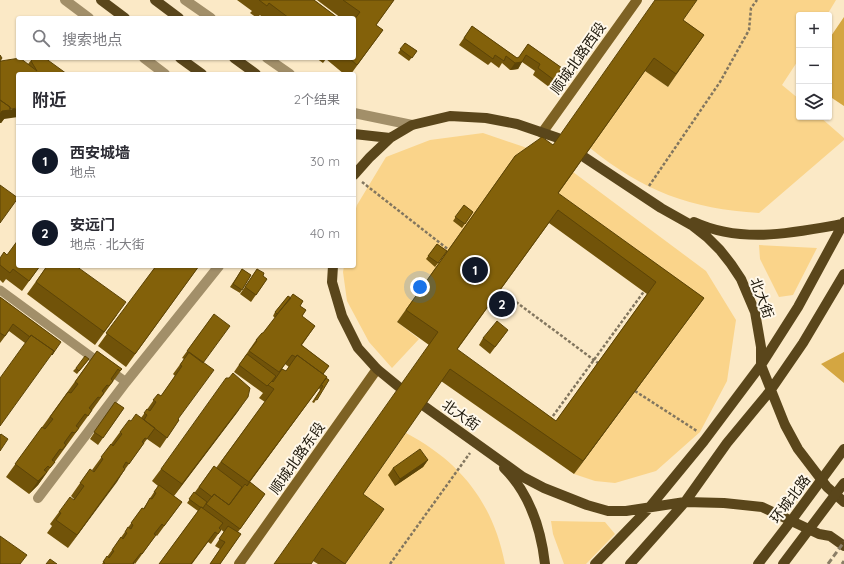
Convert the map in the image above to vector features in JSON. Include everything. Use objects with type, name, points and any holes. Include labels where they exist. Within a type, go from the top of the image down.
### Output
[{"type":"main road","points":[[101,0],[123,16]]},
{"type":"main road","points":[[155,0],[176,16]]},
{"type":"main road","points":[[183,60],[199,72]]},
{"type":"main road","points":[[237,60],[253,72]]},
{"type":"main road","points":[[357,178],[370,157],[390,138],[412,125],[450,116],[486,118],[511,122],[558,138]]},
{"type":"main road","points":[[356,134],[390,138]]},
{"type":"main road","name":"北大街","points":[[584,157],[642,196],[693,226],[707,237],[731,264],[744,284],[755,312],[760,341],[761,365],[770,391],[785,425],[798,449],[827,487],[844,502]]},
{"type":"main road","points":[[661,208],[697,224],[716,229],[755,235],[795,233],[843,223]]},
{"type":"main road","points":[[595,564],[649,508],[704,441],[761,365],[798,307],[843,223]]},
{"type":"main road","points":[[333,268],[332,282],[342,316],[358,348],[377,369],[399,387]]},
{"type":"main road","points":[[630,564],[686,502],[727,443],[770,391],[803,343],[844,274]]},
{"type":"main road","name":"北大街","points":[[424,406],[523,477],[567,498],[608,511],[626,511],[686,502],[724,503],[762,507],[819,534],[830,536],[844,546]]},
{"type":"main road","points":[[480,445],[508,472],[519,486],[528,502],[538,528],[543,547],[545,564]]},
{"type":"main road","name":"环城北路","points":[[758,564],[794,518],[844,449]]},
{"type":"main road","points":[[783,564],[844,483]]},
{"type":"street","points":[[65,0],[86,16]]},
{"type":"street","points":[[185,0],[208,16]]},
{"type":"street","name":"顺城北路西段","points":[[542,133],[637,0]]},
{"type":"street","points":[[147,60],[162,72]]},
{"type":"street","points":[[270,60],[287,72]]},
{"type":"street","points":[[356,113],[412,125]]},
{"type":"street","points":[[38,498],[126,382],[217,268]]},
{"type":"street","name":"顺城北路东段","points":[[239,564],[377,369]]},
{"type":"lane","points":[[0,290],[126,382]]},
{"type":"path","points":[[642,196],[720,82],[749,30],[752,8],[757,0]]},
{"type":"path","points":[[357,178],[449,250]]},
{"type":"path","points":[[546,425],[648,286]]},
{"type":"path","points":[[500,290],[594,360],[598,365],[603,360]]},
{"type":"path","points":[[636,391],[700,432]]},
{"type":"path","points":[[390,564],[480,445]]},
{"type":"shaded area","points":[[697,0],[836,0],[829,12],[796,12],[796,64],[782,85],[796,97],[796,120],[823,120],[844,138],[844,140],[759,213],[734,211],[690,202],[669,195],[629,176],[590,148],[645,71],[668,87],[695,48],[674,33]]},
{"type":"shaded area","points":[[844,17],[844,106],[832,98],[832,35]]},
{"type":"shaded area","points":[[483,133],[533,150],[506,169],[397,322],[419,339],[392,368],[369,342],[347,301],[343,272],[344,268],[356,268],[356,208],[386,157],[430,140]]},
{"type":"shaded area","points":[[573,172],[706,271],[736,320],[727,381],[700,432],[656,471],[615,483],[595,481],[574,474],[695,310],[549,206]]},
{"type":"shaded area","points":[[759,245],[817,248],[793,295],[779,297],[760,259]]},
{"type":"shaded area","points":[[844,352],[844,383],[821,364]]},
{"type":"shaded area","points":[[406,433],[426,444],[443,457],[472,486],[483,503],[492,522],[500,542],[505,564],[345,564],[375,521],[354,507]]},
{"type":"shaded area","points":[[551,521],[605,522],[615,534],[586,564],[564,564],[553,534]]},
{"type":"building","points":[[259,0],[314,0],[335,16],[286,16],[269,3],[267,6]]},
{"type":"building","points":[[343,0],[394,0],[376,25],[383,30],[357,65],[351,60],[356,60],[356,17],[360,12]]},
{"type":"building","points":[[655,0],[697,0],[683,20],[704,35],[676,74],[654,58],[558,193],[704,298],[583,461],[450,369],[363,494],[384,509],[345,564],[322,548],[311,564],[274,564],[438,332],[406,310],[515,156],[542,137],[553,145]],"holes":[[[558,210],[656,282],[556,421],[457,349]]]},
{"type":"building","points":[[472,26],[517,58],[528,44],[562,68],[554,80],[538,68],[540,64],[526,55],[522,62],[515,63],[506,56],[504,61],[495,55],[493,59],[464,38]]},
{"type":"building","points":[[405,43],[417,51],[412,58],[400,49]]},
{"type":"building","points":[[16,59],[16,60],[23,60],[37,71],[32,60],[48,60],[64,72],[16,72],[16,108],[10,109],[10,107],[0,100],[1,61]]},
{"type":"building","points":[[0,100],[10,107],[10,110],[2,111],[0,114]]},
{"type":"building","points":[[0,185],[16,197],[16,201],[0,223]]},
{"type":"building","points":[[464,205],[473,212],[465,224],[455,217]]},
{"type":"building","points":[[16,243],[16,268],[39,268],[29,281],[13,269],[10,273],[0,265],[0,258],[4,252],[7,255]]},
{"type":"building","points":[[437,244],[447,251],[438,263],[428,256]]},
{"type":"building","points":[[46,268],[79,268],[126,302],[104,332],[36,282]]},
{"type":"building","points":[[155,268],[198,268],[135,354],[106,333]]},
{"type":"building","points":[[242,269],[251,275],[242,290],[233,284]]},
{"type":"building","points":[[257,269],[264,273],[263,276],[267,279],[256,295],[245,287]]},
{"type":"building","points":[[293,294],[303,301],[300,306],[306,310],[302,316],[315,326],[301,345],[329,366],[323,374],[297,355],[296,357],[292,355],[279,372],[249,351]]},
{"type":"building","points":[[288,296],[291,298],[277,314],[275,312]]},
{"type":"building","points":[[0,297],[61,342],[52,355],[54,351],[31,335],[30,337],[13,324],[5,336],[0,333]]},
{"type":"building","points":[[214,314],[230,326],[203,363],[187,351]]},
{"type":"building","points":[[497,321],[508,330],[495,347],[483,338]]},
{"type":"building","points":[[31,335],[54,351],[0,426],[0,378]]},
{"type":"building","points":[[97,351],[122,369],[120,371],[118,369],[111,379],[113,381],[109,386],[107,385],[102,391],[104,393],[100,398],[98,397],[89,408],[92,410],[88,416],[85,414],[76,426],[79,428],[75,433],[72,432],[64,443],[66,445],[62,450],[60,449],[52,460],[55,462],[50,468],[48,466],[44,470],[47,472],[38,481],[15,464],[42,427],[45,429],[53,419],[50,417],[68,392],[71,393],[78,384],[75,382]]},
{"type":"building","points":[[189,352],[214,370],[178,419],[179,420],[167,438],[144,420],[147,415],[144,413],[147,409],[150,411],[156,402],[153,400],[158,394],[161,396],[182,366],[180,365]]},
{"type":"building","points":[[247,354],[276,376],[267,386],[239,365]]},
{"type":"building","points":[[297,355],[327,377],[249,482],[221,462],[274,389],[268,385],[272,381],[273,382],[282,369],[286,371]]},
{"type":"building","points":[[85,356],[89,359],[79,371],[76,368]]},
{"type":"building","points":[[233,373],[250,388],[248,397],[182,484],[161,469],[226,378],[229,378]]},
{"type":"building","points":[[326,378],[329,380],[317,400],[315,399]]},
{"type":"building","points":[[115,402],[124,408],[103,438],[94,432]]},
{"type":"building","points":[[136,414],[155,428],[147,439],[145,438],[142,442],[144,443],[129,464],[126,462],[123,467],[125,469],[77,535],[56,520],[61,513],[59,512],[70,497],[74,500],[84,486],[80,483],[90,469],[94,472],[103,459],[101,457],[111,444],[113,446],[122,434],[120,432],[129,420],[131,421]]},
{"type":"building","points":[[1,434],[8,439],[0,451],[0,435]]},
{"type":"building","points":[[420,449],[428,460],[400,479],[393,468]]},
{"type":"building","points":[[214,466],[242,487],[229,505],[214,494],[212,497],[199,487]]},
{"type":"building","points":[[250,482],[265,494],[240,529],[206,504],[214,494],[229,505],[245,484],[247,486]]},
{"type":"building","points":[[159,485],[182,502],[164,526],[162,524],[154,534],[156,535],[142,554],[141,553],[133,563],[134,564],[104,564],[105,563],[103,562],[107,556],[109,558],[114,551],[112,550],[121,537],[123,539],[127,533],[125,532],[128,527],[131,529],[133,525],[131,523],[142,508],[144,509],[150,498],[152,499],[156,493],[154,492]]},
{"type":"building","points":[[194,492],[207,502],[203,508],[189,499]]},
{"type":"building","points":[[201,507],[223,523],[219,528],[221,530],[218,534],[215,532],[191,564],[159,564]]},
{"type":"building","points":[[228,526],[241,534],[220,564],[210,564],[225,542],[219,539]]},
{"type":"building","points":[[0,536],[27,555],[20,564],[0,564]]},
{"type":"building","points":[[50,559],[57,564],[46,564]]},
{"type":"railway","points":[[828,564],[844,542]]},
{"type":"place","name":"西安城墙","points":[[475,270]]},
{"type":"place","name":"安远门","points":[[502,304]]}]
